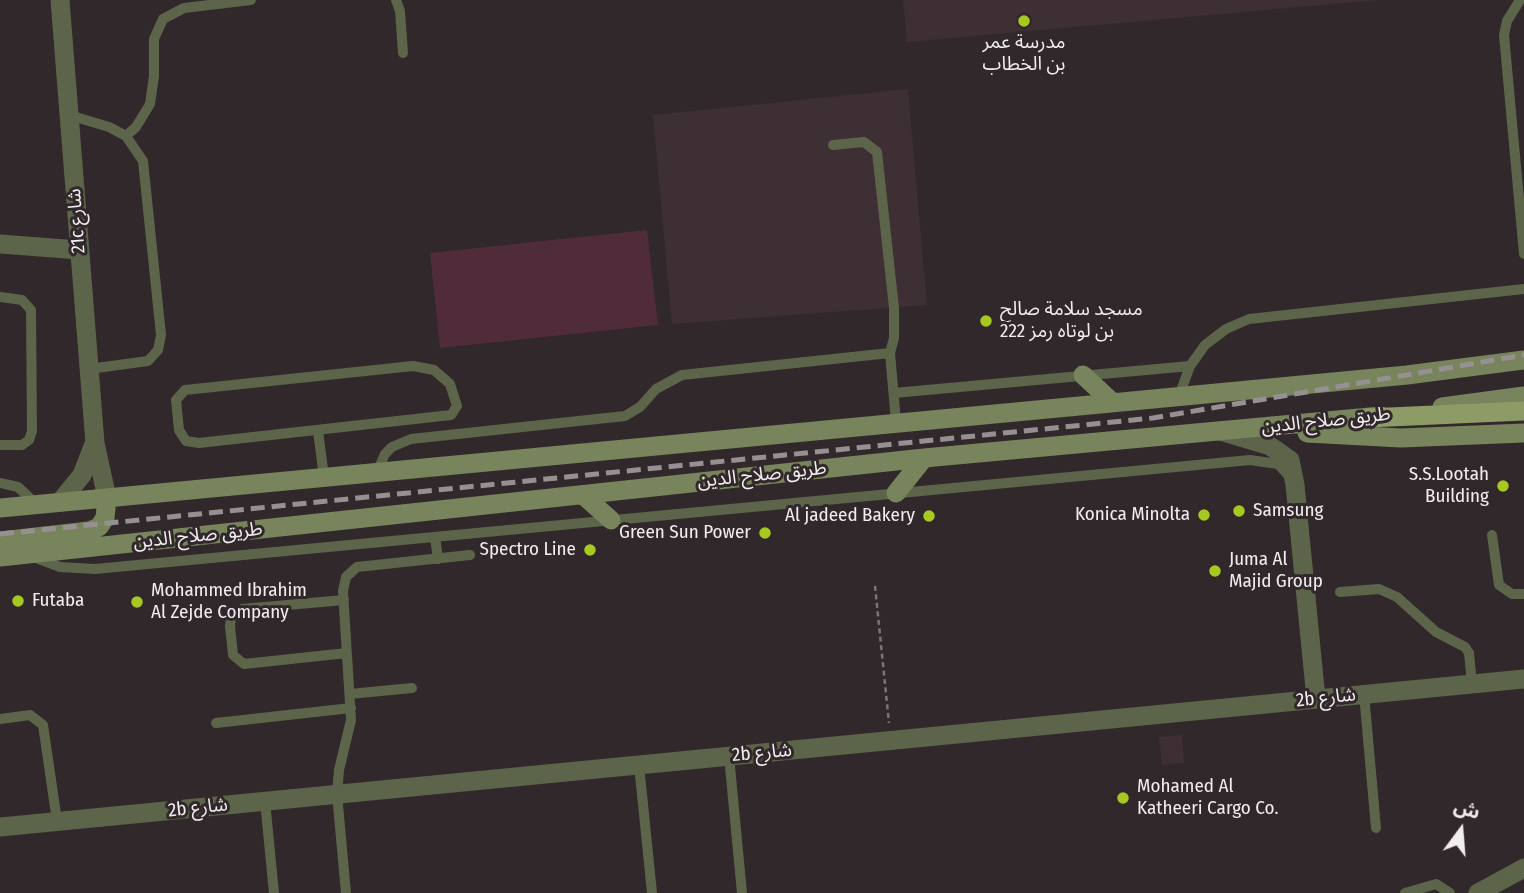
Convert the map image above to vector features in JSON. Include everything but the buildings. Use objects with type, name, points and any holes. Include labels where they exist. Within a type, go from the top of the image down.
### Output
[{"type":"main road","name":"طريق صلاح الدين","points":[[0,508],[1407,374],[1524,359]]},
{"type":"main road","points":[[1083,375],[1112,402]]},
{"type":"main road","name":"طريق صلاح الدين","points":[[0,557],[924,458],[1367,418],[1524,396]]},
{"type":"main road","points":[[1367,418],[1524,411]]},
{"type":"main road","points":[[1261,427],[1401,438],[1524,433]]},
{"type":"main road","points":[[895,493],[924,458]]},
{"type":"main road","points":[[583,495],[611,520]]},
{"type":"main road","points":[[0,541],[89,531],[99,527],[105,518],[107,498]]},
{"type":"street","name":"21c شارع","points":[[60,0],[95,443],[107,498]]},
{"type":"street","points":[[0,242],[79,243]]},
{"type":"street","points":[[1219,431],[1281,452],[1290,460],[1295,485],[1316,699]]},
{"type":"street","name":"21c شارع","points":[[60,502],[82,475],[95,443]]},
{"type":"street","name":"2b شارع","points":[[0,827],[1524,679]]},
{"type":"street","points":[[1478,893],[1524,868]]},
{"type":"lane","points":[[126,136],[136,127],[150,104],[154,76],[154,40],[163,19],[184,8],[251,0]]},
{"type":"lane","points":[[396,0],[400,11],[403,53]]},
{"type":"lane","points":[[1520,0],[1507,21],[1504,35],[1524,254]]},
{"type":"lane","points":[[69,116],[109,127],[126,136],[143,161],[160,343],[148,361],[89,369]]},
{"type":"lane","points":[[833,145],[864,142],[877,152],[895,324],[890,353],[896,422]]},
{"type":"lane","points":[[1179,396],[1190,366],[1205,345],[1226,329],[1249,319],[1524,289]]},
{"type":"lane","points":[[0,297],[22,300],[31,310],[32,431],[29,440],[22,445],[0,445]]},
{"type":"lane","points":[[377,472],[385,454],[392,447],[411,439],[625,416],[640,407],[656,390],[682,375],[890,353]]},
{"type":"lane","points":[[413,366],[434,370],[443,376],[450,384],[457,401],[455,411],[446,417],[318,431],[192,443],[186,441],[179,430],[176,400],[179,394],[191,389],[413,366]]},
{"type":"lane","points":[[894,393],[1190,366]]},
{"type":"lane","points":[[318,431],[324,477]]},
{"type":"lane","points":[[27,554],[60,567],[95,569],[1250,460],[1278,464],[1295,485]]},
{"type":"lane","points":[[0,483],[18,486],[36,504]]},
{"type":"lane","points":[[1492,535],[1497,580],[1501,589],[1510,593],[1524,591]]},
{"type":"lane","points":[[435,537],[438,559]]},
{"type":"lane","points":[[346,893],[337,794],[351,708],[344,600],[346,576],[357,567],[470,555]]},
{"type":"lane","points":[[1340,592],[1379,589],[1397,597],[1436,632],[1465,647],[1469,653],[1472,684]]},
{"type":"lane","points":[[344,600],[242,609],[231,617],[230,625],[233,655],[244,664],[347,653]]},
{"type":"lane","points":[[350,694],[412,688]]},
{"type":"lane","points":[[1364,694],[1376,828]]},
{"type":"lane","points":[[216,723],[351,708]]},
{"type":"lane","points":[[0,719],[30,715],[43,725],[57,821]]},
{"type":"lane","points":[[729,756],[742,893]]},
{"type":"lane","points":[[639,765],[652,893]]},
{"type":"lane","points":[[265,801],[274,893]]},
{"type":"lane","points":[[1405,893],[1436,884],[1450,893]]},
{"type":"path","points":[[876,586],[891,740]]},
{"type":"shaded area","name":"مدرسة عمر بن الخطاب","points":[[903,0],[1378,0],[907,42]]},
{"type":"shaded area","points":[[908,89],[927,305],[672,324],[653,115]]},
{"type":"shaded area","points":[[647,230],[658,325],[440,348],[430,253]]},
{"type":"shaded area","points":[[1182,735],[1184,763],[1162,765],[1159,737]]},
{"type":"railway","points":[[0,534],[1153,418],[1524,355]]},
{"type":"place","name":"مدرسة عمر بن الخطاب","points":[[1024,21]]},
{"type":"place","name":"مسجد سلامة صالح بن لوتاه رمز 222","points":[[986,321]]},
{"type":"place","name":"S.S.Lootah Building","points":[[1503,486]]},
{"type":"place","name":"Samsung","points":[[1239,511]]},
{"type":"place","name":"Konica Minolta","points":[[1204,515]]},
{"type":"place","name":"Al jadeed Bakery","points":[[929,516]]},
{"type":"place","name":"Green Sun Power","points":[[765,533]]},
{"type":"place","name":"Spectro Line","points":[[590,550]]},
{"type":"place","name":"Juma Al Majid Group","points":[[1215,571]]},
{"type":"place","name":"Futaba","points":[[18,601]]},
{"type":"place","name":"Mohammed Ibrahim Al Zejde Company","points":[[137,602]]},
{"type":"place","name":"Mohamed Al Katheeri Cargo Co.","points":[[1123,798]]}]
